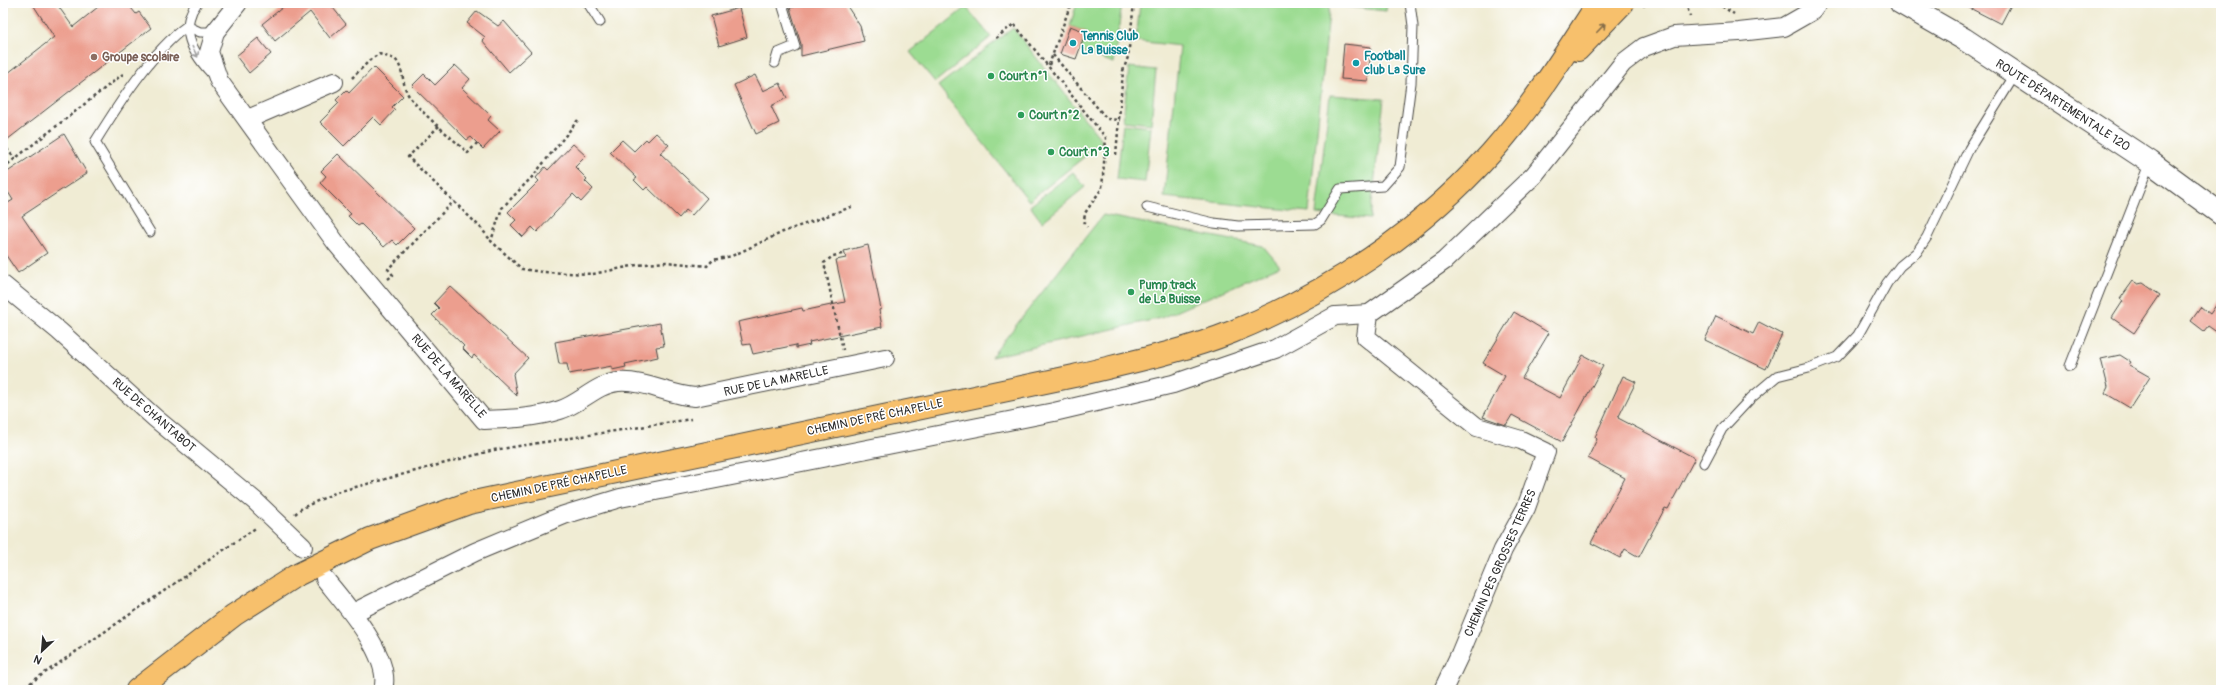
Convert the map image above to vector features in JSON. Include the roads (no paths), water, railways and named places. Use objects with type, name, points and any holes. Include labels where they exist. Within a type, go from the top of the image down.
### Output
[{"type":"main road","name":"CHEMIN DE PRÉ CHAPELLE","points":[[137,690],[234,615],[295,576],[370,539],[469,503],[1074,376],[1172,351],[1230,333],[1266,317],[1336,282],[1389,245],[1451,194],[1492,152],[1561,62],[1598,3]]},
{"type":"main road","name":"CHEMIN DE PRÉ CHAPELLE","points":[[1561,62],[1580,49],[1623,3]]},
{"type":"street","name":"RUE DE LA MARELLE","points":[[238,3],[215,32],[209,52],[219,80],[336,243],[484,420],[522,418],[561,410],[595,390],[617,382],[643,383],[679,396],[696,397],[885,358]]},
{"type":"street","points":[[353,613],[475,552],[564,515],[620,498],[1054,412],[1174,384],[1275,349],[1334,316],[1369,314],[1444,261],[1528,180],[1623,64],[1644,47],[1674,36],[1739,32],[1784,27],[1812,11],[1818,3]]},
{"type":"street","name":"ROUTE DÉPARTEMENTALE 120","points":[[1900,3],[1964,39],[2150,162],[2221,214]]},
{"type":"street","points":[[248,119],[334,82]]},
{"type":"street","name":"RUE DE CHANTABOT","points":[[3,285],[59,331],[155,418],[303,547]]},
{"type":"street","name":"CHEMIN DES GROSSES TERRES","points":[[1369,314],[1366,337],[1477,427],[1521,440],[1546,452],[1526,508],[1503,550],[1460,654],[1443,690]]},
{"type":"street","points":[[324,579],[353,613],[376,653],[384,672],[384,690]]},
{"type":"lane","points":[[197,3],[190,12],[187,26],[190,42],[200,61],[219,80]]},
{"type":"lane","points":[[588,3],[600,22]]},
{"type":"lane","points":[[776,63],[778,53],[796,46],[783,6],[786,3]]},
{"type":"lane","points":[[1146,207],[1214,224],[1238,226],[1315,224],[1321,220],[1340,189],[1383,186],[1400,167],[1411,83],[1413,26],[1410,3]]},
{"type":"lane","points":[[187,26],[200,32],[215,32]]},
{"type":"lane","points":[[150,232],[94,142],[124,96],[174,35],[187,26]]},
{"type":"lane","points":[[1704,463],[1722,429],[1777,376],[1809,368],[1837,357],[1858,336],[1887,283],[1900,266],[1917,252],[1927,237],[1969,149],[2016,74]]},
{"type":"lane","points":[[2070,366],[2150,162]]},
{"type":"place","name":"Tennis Club La Buisse","points":[[1073,43]]},
{"type":"place","name":"Groupe scolaire","points":[[94,57]]},
{"type":"place","name":"Football club La Sure","points":[[1356,63]]},
{"type":"place","name":"Court n°1","points":[[991,76]]},
{"type":"place","name":"Court n°2","points":[[1021,115]]},
{"type":"place","name":"Court n°3","points":[[1051,152]]},
{"type":"place","name":"Pump track de La Buisse","points":[[1131,292]]}]
